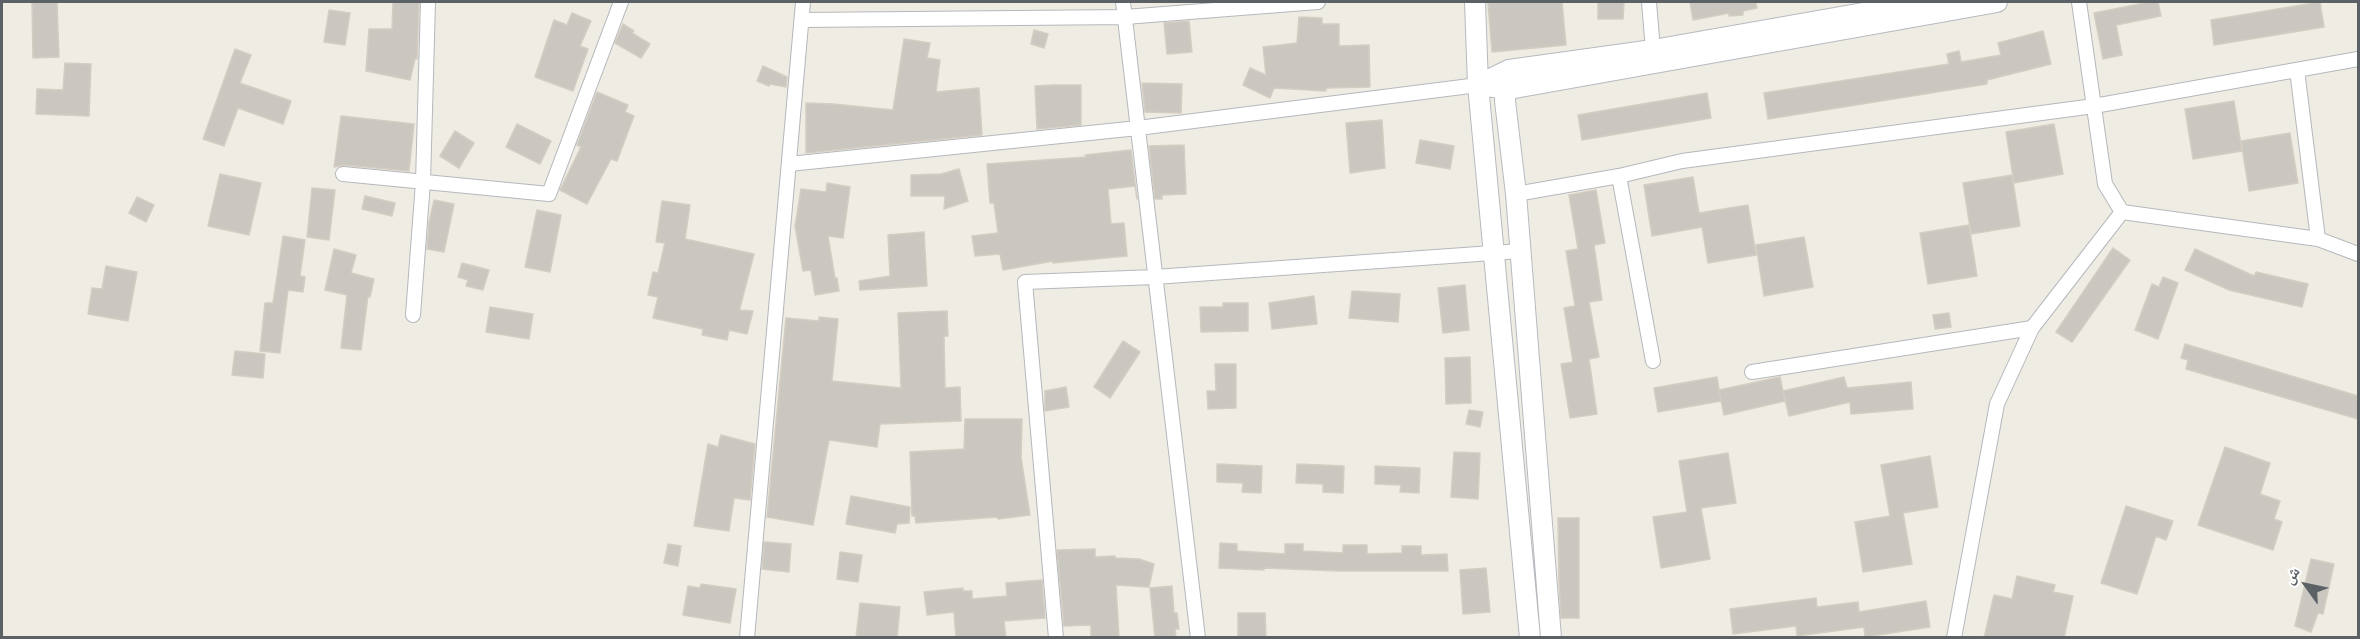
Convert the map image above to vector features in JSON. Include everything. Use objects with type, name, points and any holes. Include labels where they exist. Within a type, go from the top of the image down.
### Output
[{"type":"street","points":[[412,315],[423,182],[428,2]]},
{"type":"street","points":[[342,174],[549,194],[621,2]]},
{"type":"street","points":[[747,638],[803,2]]},
{"type":"street","points":[[1123,2],[1198,638]]},
{"type":"street","points":[[802,20],[1125,17],[1318,2]]},
{"type":"street","points":[[1475,2],[1478,85],[1530,638]]},
{"type":"street","points":[[1649,2],[1653,50]]},
{"type":"street","points":[[1506,80],[1653,50],[1926,2]]},
{"type":"street","points":[[789,165],[1138,128],[1478,85],[1997,2]]},
{"type":"street","points":[[2079,2],[2105,184],[2122,212]]},
{"type":"street","points":[[1516,194],[1619,176],[1682,161],[2094,106],[2358,59]]},
{"type":"street","points":[[2297,70],[2318,239]]},
{"type":"street","points":[[1506,80],[1505,101],[1516,194],[1551,638]]},
{"type":"street","points":[[1619,176],[1653,360]]},
{"type":"street","points":[[2122,212],[2318,239],[2358,254]]},
{"type":"street","points":[[1954,638],[1997,404],[2032,328],[2122,212]]},
{"type":"street","points":[[1056,638],[1025,282],[1155,277],[1520,251]]},
{"type":"street","points":[[1752,372],[2032,328]]},
{"type":"building","points":[[32,2],[57,2],[59,57],[33,58]]},
{"type":"building","points":[[393,2],[419,2],[417,59],[415,59],[410,80],[366,71],[369,29],[392,29]]},
{"type":"building","points":[[1562,2],[1566,45],[1492,52],[1488,3]]},
{"type":"building","points":[[1598,2],[1624,2],[1623,19],[1598,19]]},
{"type":"building","points":[[1690,2],[1756,2],[1757,8],[1743,11],[1743,15],[1729,16],[1729,13],[1693,20]]},
{"type":"building","points":[[2158,2],[2161,16],[2116,25],[2122,55],[2103,59],[2094,13]]},
{"type":"building","points":[[2320,2],[2324,27],[2214,45],[2211,20]]},
{"type":"building","points":[[329,10],[350,13],[345,45],[324,42]]},
{"type":"building","points":[[572,13],[591,21],[580,46],[588,49],[573,91],[535,77],[554,20],[567,25]]},
{"type":"building","points":[[1299,17],[1322,18],[1322,24],[1339,24],[1339,46],[1369,45],[1370,87],[1326,88],[1326,91],[1274,88],[1270,98],[1243,85],[1250,68],[1266,75],[1263,47],[1297,43]]},
{"type":"building","points":[[1189,21],[1192,52],[1167,54],[1164,23]]},
{"type":"building","points":[[623,24],[634,31],[632,33],[650,44],[641,58],[615,43]]},
{"type":"building","points":[[1034,30],[1048,34],[1044,48],[1031,44]]},
{"type":"building","points":[[2043,31],[2051,64],[1987,80],[1987,84],[1768,119],[1764,93],[1949,64],[1947,54],[1959,51],[1961,62],[2001,55],[1998,43]]},
{"type":"building","points":[[904,39],[930,43],[927,58],[940,60],[936,92],[979,88],[982,135],[806,153],[806,103],[893,110]]},
{"type":"building","points":[[235,49],[251,55],[240,83],[291,101],[283,124],[238,108],[224,146],[203,139]]},
{"type":"building","points":[[65,63],[91,64],[89,116],[36,114],[37,89],[63,90]]},
{"type":"building","points":[[763,66],[787,77],[786,87],[770,84],[769,86],[757,81]]},
{"type":"building","points":[[1142,83],[1182,84],[1181,113],[1145,112]]},
{"type":"building","points":[[1081,85],[1081,125],[1037,129],[1035,86]]},
{"type":"building","points":[[597,92],[628,105],[625,112],[634,116],[617,161],[611,159],[587,204],[560,190],[581,147],[577,145]]},
{"type":"building","points":[[1707,93],[1711,118],[1582,140],[1578,115]]},
{"type":"building","points":[[2234,101],[2242,151],[2193,159],[2185,109]]},
{"type":"building","points":[[341,116],[414,124],[409,171],[344,165],[334,167]]},
{"type":"building","points":[[1382,120],[1385,168],[1350,173],[1346,123]]},
{"type":"building","points":[[517,124],[551,141],[540,164],[506,147]]},
{"type":"building","points":[[2054,124],[2063,174],[2014,183],[2006,132]]},
{"type":"building","points":[[455,131],[474,143],[459,168],[440,156]]},
{"type":"building","points":[[2290,133],[2298,183],[2249,191],[2241,141]]},
{"type":"building","points":[[1420,140],[1454,146],[1450,169],[1416,163]]},
{"type":"building","points":[[1184,145],[1186,194],[1162,195],[1162,199],[1155,199],[1149,146]]},
{"type":"building","points":[[1131,150],[1137,199],[1135,186],[1108,189],[1111,224],[1124,223],[1127,256],[1053,263],[1053,261],[1003,270],[1000,254],[975,256],[972,236],[998,233],[994,203],[990,203],[987,164],[1086,157],[1085,155]]},
{"type":"building","points":[[959,169],[968,201],[944,209],[945,196],[911,196],[911,175],[941,174]]},
{"type":"building","points":[[220,174],[261,183],[249,235],[208,226]]},
{"type":"building","points":[[2012,175],[2020,226],[1971,234],[1963,183]]},
{"type":"building","points":[[1693,177],[1699,213],[1748,205],[1756,255],[1708,263],[1702,227],[1652,236],[1644,185]]},
{"type":"building","points":[[827,183],[850,187],[843,238],[828,236],[839,291],[815,295],[811,270],[803,271],[795,226],[801,189],[826,192]]},
{"type":"building","points":[[312,188],[335,190],[329,240],[307,237]]},
{"type":"building","points":[[1596,190],[1605,243],[1594,245],[1602,300],[1589,302],[1599,357],[1589,359],[1597,414],[1570,418],[1561,364],[1573,362],[1564,308],[1575,306],[1566,251],[1578,249],[1569,195]]},
{"type":"building","points":[[365,196],[395,203],[392,216],[362,209]]},
{"type":"building","points":[[137,197],[154,205],[146,222],[129,213]]},
{"type":"building","points":[[434,200],[454,204],[444,252],[427,249]]},
{"type":"building","points":[[662,201],[690,205],[685,239],[754,254],[740,308],[740,310],[753,311],[747,334],[729,330],[727,340],[702,335],[703,329],[653,318],[658,297],[648,295],[653,272],[658,273],[665,243],[656,242]]},
{"type":"building","points":[[537,210],[561,215],[550,272],[525,267]]},
{"type":"building","points":[[1969,225],[1977,276],[1928,284],[1920,233]]},
{"type":"building","points":[[924,232],[927,286],[860,290],[859,281],[890,276],[888,235]]},
{"type":"building","points":[[283,236],[305,240],[300,276],[305,277],[303,292],[288,290],[280,353],[260,351],[265,303],[273,303]]},
{"type":"building","points":[[1804,237],[1813,287],[1764,296],[1756,245]]},
{"type":"building","points":[[2113,248],[2130,260],[2072,342],[2056,332]]},
{"type":"building","points":[[334,249],[356,255],[351,273],[374,279],[370,297],[368,296],[361,350],[341,348],[347,295],[325,290]]},
{"type":"building","points":[[2195,249],[2254,276],[2256,272],[2308,284],[2302,307],[2229,290],[2185,270]]},
{"type":"building","points":[[462,263],[489,270],[483,290],[466,286],[468,280],[458,277]]},
{"type":"building","points":[[106,266],[137,272],[128,321],[88,314],[92,288],[102,289]]},
{"type":"building","points":[[2163,277],[2178,283],[2158,339],[2135,330],[2152,284],[2159,287]]},
{"type":"building","points":[[1465,285],[1469,330],[1443,333],[1438,288]]},
{"type":"building","points":[[1352,291],[1400,294],[1398,322],[1349,318]]},
{"type":"building","points":[[1314,296],[1317,324],[1272,329],[1269,303]]},
{"type":"building","points":[[1223,303],[1248,303],[1248,331],[1201,332],[1200,307],[1223,307]]},
{"type":"building","points":[[490,307],[533,314],[529,339],[486,332]]},
{"type":"building","points":[[947,311],[948,336],[944,336],[945,388],[960,387],[961,421],[880,424],[877,447],[829,440],[813,525],[767,517],[786,318],[819,321],[819,317],[838,319],[832,381],[901,388],[898,313]]},
{"type":"building","points":[[1949,313],[1951,327],[1935,329],[1933,315]]},
{"type":"building","points":[[1123,341],[1140,352],[1110,398],[1094,387]]},
{"type":"building","points":[[2185,344],[2358,396],[2358,419],[2186,369],[2188,360],[2181,358]]},
{"type":"building","points":[[235,351],[265,354],[263,378],[232,375]]},
{"type":"building","points":[[1470,357],[1471,403],[1446,404],[1445,358]]},
{"type":"building","points":[[1215,364],[1236,364],[1236,408],[1208,409],[1207,391],[1216,391]]},
{"type":"building","points":[[1717,377],[1721,401],[1658,412],[1654,388]]},
{"type":"building","points":[[1780,377],[1785,401],[1724,415],[1719,390]]},
{"type":"building","points":[[1844,377],[1847,388],[1911,382],[1913,409],[1851,414],[1850,402],[1789,416],[1783,391]]},
{"type":"building","points":[[1066,387],[1069,407],[1045,411],[1045,391]]},
{"type":"building","points":[[1469,410],[1483,412],[1480,427],[1466,424]]},
{"type":"building","points":[[965,419],[1022,419],[1021,457],[1030,515],[916,523],[915,516],[912,516],[910,452],[964,449]]},
{"type":"building","points":[[721,435],[755,444],[750,500],[734,498],[729,531],[694,526],[708,444],[718,447]]},
{"type":"building","points":[[2225,447],[2270,463],[2260,494],[2280,501],[2274,519],[2282,522],[2273,550],[2198,525]]},
{"type":"building","points":[[1454,452],[1480,453],[1478,499],[1451,497]]},
{"type":"building","points":[[1728,453],[1736,503],[1701,508],[1710,559],[1661,568],[1653,517],[1687,512],[1679,461]]},
{"type":"building","points":[[1930,456],[1938,507],[1903,513],[1912,564],[1863,572],[1855,522],[1890,516],[1881,465]]},
{"type":"building","points":[[1217,464],[1262,466],[1261,493],[1242,492],[1243,483],[1217,482]]},
{"type":"building","points":[[1297,464],[1344,466],[1343,493],[1323,492],[1323,484],[1296,483]]},
{"type":"building","points":[[1375,466],[1420,468],[1419,493],[1400,492],[1401,485],[1375,484]]},
{"type":"building","points":[[851,496],[910,507],[909,523],[897,524],[895,533],[846,524]]},
{"type":"building","points":[[2126,506],[2173,521],[2166,540],[2156,536],[2137,594],[2101,583]]},
{"type":"building","points":[[1558,518],[1579,518],[1579,618],[1561,618]]},
{"type":"building","points":[[764,542],[791,544],[789,572],[762,569]]},
{"type":"building","points":[[1220,543],[1237,544],[1237,551],[1285,554],[1285,544],[1303,544],[1303,551],[1343,553],[1343,545],[1367,545],[1367,554],[1402,553],[1402,546],[1421,546],[1421,555],[1447,554],[1448,571],[1219,568]]},
{"type":"building","points":[[668,544],[681,546],[678,566],[664,563]]},
{"type":"building","points":[[1095,549],[1095,557],[1115,556],[1115,558],[1139,559],[1154,564],[1149,587],[1116,585],[1119,638],[1091,638],[1091,625],[1064,626],[1057,550]]},
{"type":"building","points":[[840,552],[862,555],[858,582],[837,579]]},
{"type":"building","points":[[2311,559],[2334,564],[2323,614],[2318,613],[2311,632],[2295,626]]},
{"type":"building","points":[[1486,568],[1490,612],[1463,614],[1460,570]]},
{"type":"building","points":[[2017,576],[2055,585],[2053,592],[2073,596],[2064,638],[1984,638],[1994,595],[2012,599]]},
{"type":"building","points":[[1042,580],[1045,618],[1004,621],[1006,638],[956,638],[954,612],[927,615],[924,592],[963,588],[963,591],[972,591],[972,599],[1007,596],[1006,583]]},
{"type":"building","points":[[701,584],[736,589],[730,623],[683,615],[688,586],[700,588]]},
{"type":"building","points":[[1172,586],[1174,613],[1177,613],[1179,629],[1175,629],[1176,638],[1155,638],[1150,588]]},
{"type":"building","points":[[1816,598],[1817,607],[1858,602],[1859,612],[1926,601],[1930,627],[1865,637],[1864,627],[1797,636],[1796,626],[1733,634],[1730,609]]},
{"type":"building","points":[[860,603],[900,607],[897,638],[856,638]]},
{"type":"building","points":[[1238,613],[1265,613],[1266,638],[1238,638]]}]
